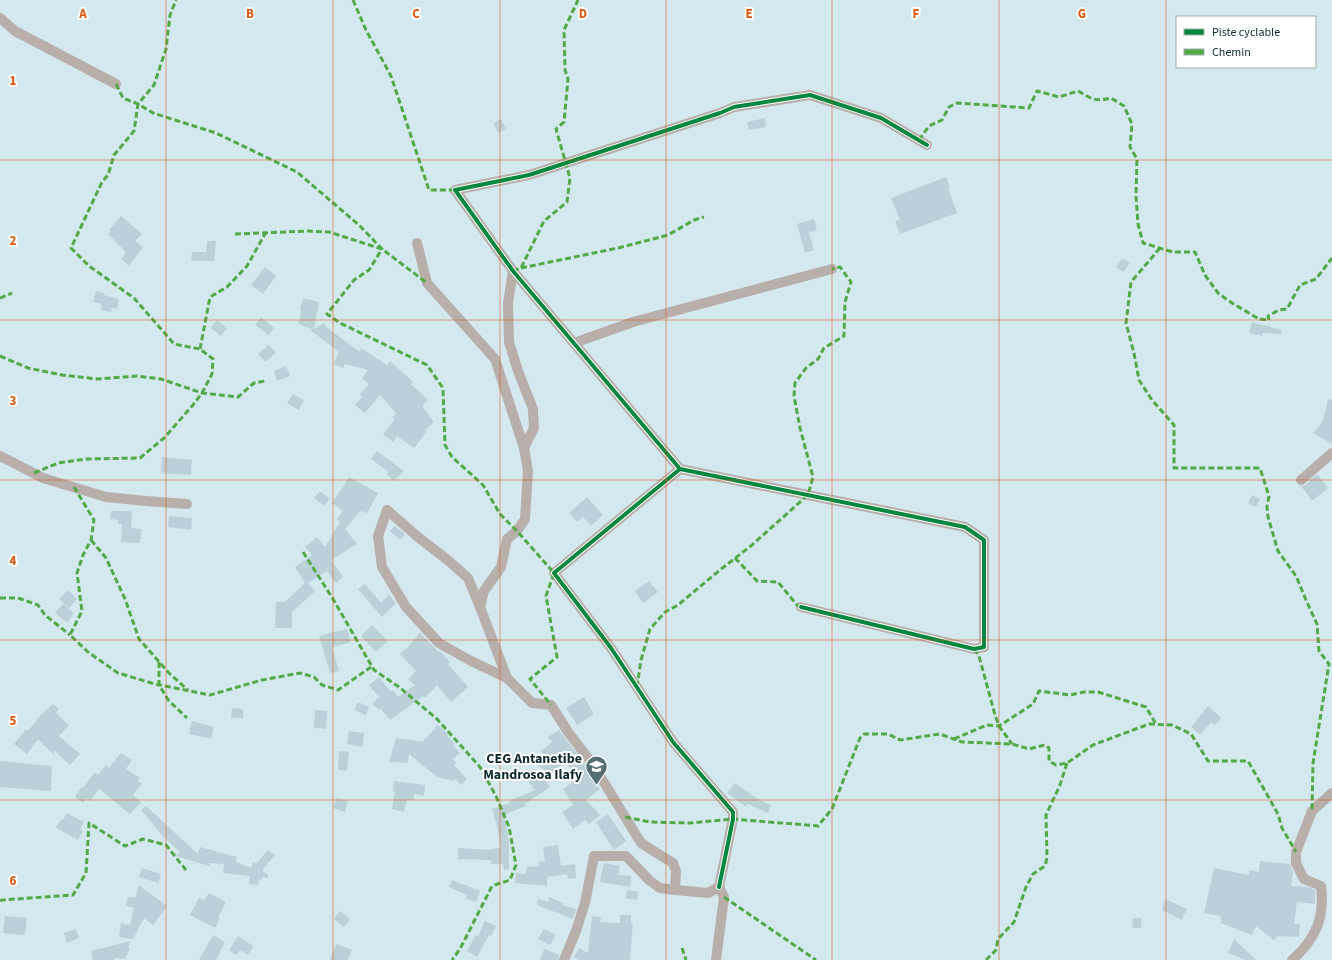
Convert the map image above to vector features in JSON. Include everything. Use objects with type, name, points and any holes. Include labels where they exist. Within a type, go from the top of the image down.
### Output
[{"type":"street","points":[[0,18],[15,31],[116,84]]},
{"type":"street","points":[[801,607],[974,649],[984,647],[984,540],[965,527],[680,469],[513,271],[455,190],[529,175],[734,107],[810,95],[881,118],[927,145]]},
{"type":"street","points":[[417,243],[427,282],[495,359],[524,448],[528,472],[525,519],[517,531],[507,539],[501,567],[484,591],[480,607]]},
{"type":"street","points":[[574,343],[633,322],[832,269]]},
{"type":"street","points":[[513,271],[508,303],[509,342],[518,371],[533,409],[534,428],[524,448]]},
{"type":"street","points":[[1301,480],[1332,453]]},
{"type":"street","points":[[0,456],[43,478],[106,497],[146,502],[187,504]]},
{"type":"street","points":[[680,469],[554,573],[611,648],[673,742],[733,812],[733,819],[719,887],[724,897],[716,960]]},
{"type":"street","points":[[507,678],[468,578],[388,510],[378,536],[382,567],[406,607],[439,643],[471,661],[507,678],[532,703],[551,705],[568,732],[594,766],[641,843],[672,863],[676,871],[675,890]]},
{"type":"street","points":[[1292,960],[1316,931],[1322,910],[1322,886],[1304,879],[1296,863],[1296,852],[1312,811],[1332,793]]},
{"type":"street","points":[[564,960],[576,932],[585,903],[594,856],[626,856],[650,881],[660,888],[708,893],[719,887]]},
{"type":"building","points":[[765,118],[766,127],[749,130],[747,122]]},
{"type":"building","points":[[501,119],[506,129],[498,133],[493,123]]},
{"type":"building","points":[[946,177],[950,187],[948,188],[957,213],[900,234],[895,221],[900,220],[891,198]]},
{"type":"building","points":[[121,216],[142,234],[135,241],[143,247],[129,266],[121,259],[126,252],[108,234],[111,231],[109,230]]},
{"type":"building","points":[[814,219],[817,230],[809,233],[814,250],[805,253],[797,224]]},
{"type":"building","points":[[207,241],[216,241],[214,261],[191,261],[192,252],[206,252]]},
{"type":"building","points":[[1122,258],[1130,263],[1123,272],[1116,267]]},
{"type":"building","points":[[265,267],[276,276],[263,294],[251,285]]},
{"type":"building","points":[[96,291],[119,299],[117,309],[112,308],[111,312],[101,310],[102,304],[93,302]]},
{"type":"building","points":[[303,298],[319,302],[314,329],[324,323],[326,327],[360,352],[361,348],[387,365],[390,361],[413,382],[411,384],[428,400],[422,406],[434,422],[425,430],[427,431],[414,448],[397,436],[393,442],[383,434],[395,419],[392,418],[396,413],[380,395],[365,413],[355,405],[362,397],[360,394],[369,384],[362,378],[368,370],[345,364],[343,368],[334,364],[339,352],[310,330],[312,329],[298,324],[302,311],[300,311]]},
{"type":"building","points":[[261,317],[274,328],[269,335],[255,325]]},
{"type":"building","points":[[217,320],[227,328],[221,336],[211,328]]},
{"type":"building","points":[[1252,322],[1282,330],[1281,334],[1263,333],[1262,336],[1249,333]]},
{"type":"building","points":[[269,345],[276,353],[265,362],[258,354]]},
{"type":"building","points":[[286,366],[290,376],[277,381],[274,371]]},
{"type":"building","points":[[293,394],[304,400],[299,410],[287,403]]},
{"type":"building","points":[[1328,399],[1332,400],[1332,444],[1313,433],[1323,421]]},
{"type":"building","points":[[377,451],[404,471],[394,481],[387,474],[389,472],[371,459]]},
{"type":"building","points":[[162,457],[192,460],[191,475],[161,473]]},
{"type":"building","points":[[1317,474],[1328,488],[1312,501],[1301,486],[1305,485]]},
{"type":"building","points":[[349,477],[378,493],[367,513],[360,511],[345,529],[357,544],[331,560],[343,577],[336,583],[327,571],[308,583],[315,591],[292,612],[292,628],[275,628],[276,602],[285,602],[305,583],[295,567],[312,555],[305,547],[317,537],[325,547],[340,522],[337,519],[343,511],[332,503]]},
{"type":"building","points":[[320,491],[330,499],[324,506],[314,498]]},
{"type":"building","points":[[1252,495],[1260,499],[1256,507],[1248,503]]},
{"type":"building","points":[[587,497],[603,515],[591,526],[583,517],[577,522],[569,513]]},
{"type":"building","points":[[111,511],[132,511],[131,528],[142,529],[140,543],[121,542],[122,524],[118,524],[118,520],[110,519]]},
{"type":"building","points":[[169,516],[192,518],[191,530],[168,527]]},
{"type":"building","points":[[395,526],[405,534],[400,540],[390,531]]},
{"type":"building","points":[[649,581],[658,592],[643,603],[635,591]]},
{"type":"building","points":[[365,584],[381,603],[389,595],[396,603],[382,617],[358,589]]},
{"type":"building","points":[[68,590],[77,599],[69,608],[59,599]]},
{"type":"building","points":[[63,604],[74,613],[67,623],[55,613]]},
{"type":"building","points":[[372,625],[388,641],[376,652],[361,636]]},
{"type":"building","points":[[347,629],[351,642],[332,647],[339,671],[330,673],[319,636]]},
{"type":"building","points":[[420,632],[450,662],[448,664],[468,687],[451,702],[437,685],[425,698],[423,696],[390,720],[380,708],[379,710],[372,704],[379,697],[369,685],[379,677],[391,692],[393,690],[398,697],[415,685],[408,679],[416,671],[400,654],[408,647]]},
{"type":"building","points":[[584,697],[594,714],[577,725],[566,708]]},
{"type":"building","points":[[358,702],[369,707],[366,715],[354,710]]},
{"type":"building","points":[[53,704],[59,709],[56,713],[69,725],[59,736],[80,754],[70,765],[54,750],[54,755],[38,739],[27,754],[14,744],[26,729],[28,731],[40,716]]},
{"type":"building","points":[[1208,706],[1221,718],[1215,725],[1211,722],[1200,735],[1191,727]]},
{"type":"building","points":[[232,708],[243,709],[243,718],[231,718]]},
{"type":"building","points":[[315,710],[327,711],[326,729],[314,728]]},
{"type":"building","points":[[192,721],[214,727],[211,739],[189,734]]},
{"type":"building","points":[[438,725],[448,734],[447,736],[455,744],[453,745],[460,753],[453,759],[456,763],[454,765],[467,779],[461,785],[455,779],[453,781],[437,777],[409,754],[408,763],[389,762],[396,738],[425,742],[423,741]]},
{"type":"building","points":[[559,730],[587,767],[585,768],[600,789],[586,800],[600,815],[589,824],[585,820],[573,829],[562,812],[573,805],[563,789],[577,779],[566,762],[548,776],[538,763],[545,756],[541,751],[552,742],[548,737]]},
{"type":"building","points":[[349,731],[364,733],[362,747],[347,744]]},
{"type":"building","points":[[339,751],[349,752],[347,771],[338,770]]},
{"type":"building","points":[[121,753],[132,760],[126,769],[140,778],[138,781],[142,784],[133,795],[141,802],[130,814],[99,789],[90,801],[86,798],[83,803],[75,797],[81,787],[83,788],[95,772],[98,775],[106,765],[109,768]]},
{"type":"building","points":[[0,761],[52,766],[51,791],[0,787]]},
{"type":"building","points":[[540,772],[550,787],[525,804],[526,806],[504,815],[509,842],[509,869],[504,870],[503,864],[491,864],[491,860],[458,859],[458,848],[491,850],[501,848],[492,809],[510,803],[509,801],[535,790],[528,781]]},
{"type":"building","points":[[394,781],[425,785],[424,796],[414,794],[414,800],[407,800],[404,812],[392,809],[395,792],[393,791]]},
{"type":"building","points":[[735,783],[756,798],[771,805],[768,813],[748,804],[746,807],[727,793]]},
{"type":"building","points":[[337,798],[348,801],[345,812],[333,808]]},
{"type":"building","points":[[146,806],[198,854],[200,847],[237,857],[236,862],[251,868],[253,862],[256,864],[268,850],[275,855],[263,869],[263,872],[268,875],[268,878],[262,877],[262,880],[259,879],[258,885],[249,884],[250,876],[223,873],[224,864],[208,863],[212,867],[176,856],[180,852],[163,836],[141,810]]},
{"type":"building","points":[[67,813],[84,822],[80,829],[83,831],[78,840],[56,828],[61,819],[63,820]]},
{"type":"building","points":[[608,814],[626,841],[614,850],[596,822]]},
{"type":"building","points":[[558,845],[561,866],[575,864],[576,878],[568,879],[567,874],[547,877],[547,886],[515,883],[516,873],[526,874],[527,866],[538,867],[539,861],[545,862],[543,847]]},
{"type":"building","points":[[1260,861],[1290,864],[1293,872],[1291,886],[1307,887],[1315,890],[1315,904],[1297,902],[1294,924],[1300,924],[1299,937],[1278,936],[1274,940],[1256,926],[1252,935],[1221,923],[1221,916],[1204,913],[1214,868],[1249,875],[1250,870],[1259,872]]},
{"type":"building","points":[[604,863],[620,866],[618,875],[631,876],[630,887],[600,882]]},
{"type":"building","points":[[142,868],[161,874],[158,883],[139,877]]},
{"type":"building","points":[[452,880],[480,891],[476,902],[466,899],[467,895],[449,887]]},
{"type":"building","points":[[139,885],[167,906],[153,925],[144,918],[133,939],[119,937],[121,923],[130,925],[134,908],[126,906],[128,897],[135,898]]},
{"type":"building","points":[[627,890],[638,892],[637,900],[625,898]]},
{"type":"building","points":[[209,893],[226,902],[218,917],[220,918],[215,928],[190,915],[199,898],[204,900]]},
{"type":"building","points":[[549,897],[563,903],[562,905],[576,909],[573,919],[537,905],[538,899],[548,902]]},
{"type":"building","points":[[1165,899],[1187,909],[1182,920],[1162,910]]},
{"type":"building","points":[[340,911],[350,919],[344,927],[334,919]]},
{"type":"building","points":[[620,915],[631,915],[631,923],[633,923],[630,960],[579,960],[574,957],[579,948],[588,953],[592,916],[601,917],[600,922],[620,923]]},
{"type":"building","points":[[5,916],[27,918],[25,935],[3,933]]},
{"type":"building","points":[[1133,918],[1142,918],[1141,928],[1132,928]]},
{"type":"building","points":[[485,921],[496,926],[491,936],[489,935],[477,957],[467,951],[476,935],[478,936]]},
{"type":"building","points":[[76,929],[79,938],[67,943],[64,933]]},
{"type":"building","points":[[544,929],[556,935],[550,945],[538,939]]},
{"type":"building","points":[[213,935],[225,942],[216,960],[199,960]]},
{"type":"building","points":[[238,936],[253,946],[248,955],[240,950],[236,955],[229,950]]},
{"type":"building","points":[[1234,939],[1256,960],[1245,960],[1228,953]]},
{"type":"building","points":[[131,941],[128,947],[130,948],[125,959],[113,958],[114,960],[93,960],[91,951]]},
{"type":"building","points":[[336,944],[352,950],[348,960],[330,960]]},
{"type":"building","points":[[544,949],[559,955],[558,960],[540,960]]},
{"type":"marked path","points":[[116,84],[123,98],[138,104],[154,85],[166,49],[170,15],[176,0]]},
{"type":"marked path","points":[[353,0],[366,30],[391,76],[429,190],[455,190]]},
{"type":"marked path","points":[[513,271],[521,268],[544,221],[567,202],[570,178],[556,129],[564,122],[568,79],[565,70],[564,30],[578,0]]},
{"type":"marked path","points":[[919,140],[929,126],[942,120],[949,107],[957,103],[1029,108],[1037,91],[1059,97],[1078,91],[1097,100],[1111,98],[1124,106],[1132,124],[1130,147],[1137,159],[1136,196],[1138,224],[1143,243],[1173,252],[1195,252],[1205,275],[1218,293],[1259,319],[1269,320],[1268,316],[1279,310],[1287,309],[1300,285],[1316,279],[1332,258]]},
{"type":"marked path","points":[[34,473],[58,463],[86,459],[140,458],[164,438],[202,393],[212,374],[213,359],[200,349],[174,344],[134,298],[89,266],[71,248],[102,182],[108,175],[114,155],[134,131],[138,104],[153,113],[216,133],[297,172],[360,226],[382,249],[369,270],[354,280],[327,314],[340,323],[427,365],[443,388],[445,445],[452,457],[483,485],[500,514],[554,573],[546,596],[557,657],[530,679],[551,705]]},
{"type":"marked path","points":[[521,268],[618,248],[668,235],[694,220],[704,217]]},
{"type":"marked path","points":[[235,234],[308,231],[329,232],[382,249],[427,283]]},
{"type":"marked path","points":[[200,349],[210,297],[227,287],[247,266],[266,232]]},
{"type":"marked path","points":[[1160,248],[1131,282],[1126,323],[1139,380],[1152,400],[1174,425],[1174,468],[1260,468],[1269,496],[1267,507],[1268,517],[1278,551],[1296,576],[1317,624],[1319,651],[1329,664],[1313,763],[1312,811]]},
{"type":"marked path","points":[[637,687],[641,660],[650,629],[665,612],[678,605],[752,545],[808,495],[813,477],[800,428],[794,396],[795,383],[806,368],[818,359],[824,348],[844,336],[845,302],[851,282],[840,267],[832,269]]},
{"type":"marked path","points":[[0,298],[12,293]]},
{"type":"marked path","points":[[0,356],[28,368],[62,375],[97,379],[137,376],[161,379],[202,393],[238,397],[254,383],[265,381]]},
{"type":"marked path","points":[[74,487],[94,520],[91,540],[83,555],[77,573],[82,611],[70,635],[88,652],[118,673],[155,684],[210,695],[262,680],[300,673],[314,677],[322,685],[338,690],[371,667]]},
{"type":"marked path","points":[[91,540],[106,558],[125,599],[139,639],[169,673],[188,690]]},
{"type":"marked path","points":[[303,552],[333,599],[374,670],[399,687],[437,719],[480,767],[496,796],[509,827],[516,865],[510,880],[492,886],[460,949],[452,960]]},
{"type":"marked path","points":[[735,558],[757,581],[778,582],[797,605],[801,607]]},
{"type":"marked path","points":[[0,598],[18,598],[38,605],[45,615],[70,635]]},
{"type":"marked path","points":[[974,649],[979,656],[999,726],[1012,744]]},
{"type":"marked path","points":[[159,662],[159,685],[169,701],[187,718]]},
{"type":"marked path","points":[[954,739],[987,725],[999,726],[1033,704],[1039,691],[1070,695],[1084,692],[1098,692],[1146,707],[1156,724]]},
{"type":"marked path","points":[[625,817],[650,822],[690,823],[733,819],[818,826],[832,809],[860,738],[864,734],[888,734],[900,740],[940,734],[962,742],[1012,744],[1029,749],[1045,745],[1049,748],[1049,761],[1056,765],[1067,763],[1093,745],[1149,724],[1172,725],[1191,734],[1208,761],[1248,761],[1278,814],[1282,828],[1296,852]]},
{"type":"marked path","points":[[986,960],[996,950],[998,939],[1014,922],[1026,887],[1033,874],[1045,866],[1047,858],[1046,815],[1060,785],[1067,763]]},
{"type":"marked path","points":[[0,901],[73,895],[86,873],[89,823],[125,846],[143,839],[166,845],[186,870]]},
{"type":"marked path","points":[[724,897],[816,960]]},
{"type":"marked path","points":[[682,948],[686,960]]},
{"type":"cycle path","points":[[719,887],[733,819],[733,812],[673,742],[611,648],[554,573],[680,469],[513,271],[455,190],[529,175],[720,113],[734,107],[810,95],[881,118],[927,145]]},
{"type":"cycle path","points":[[680,469],[965,527],[984,540],[984,647],[974,649],[801,607]]},
{"type":"place","name":"CEG Antanetibe Mandrosoa Ilafy","points":[[597,786]]}]
